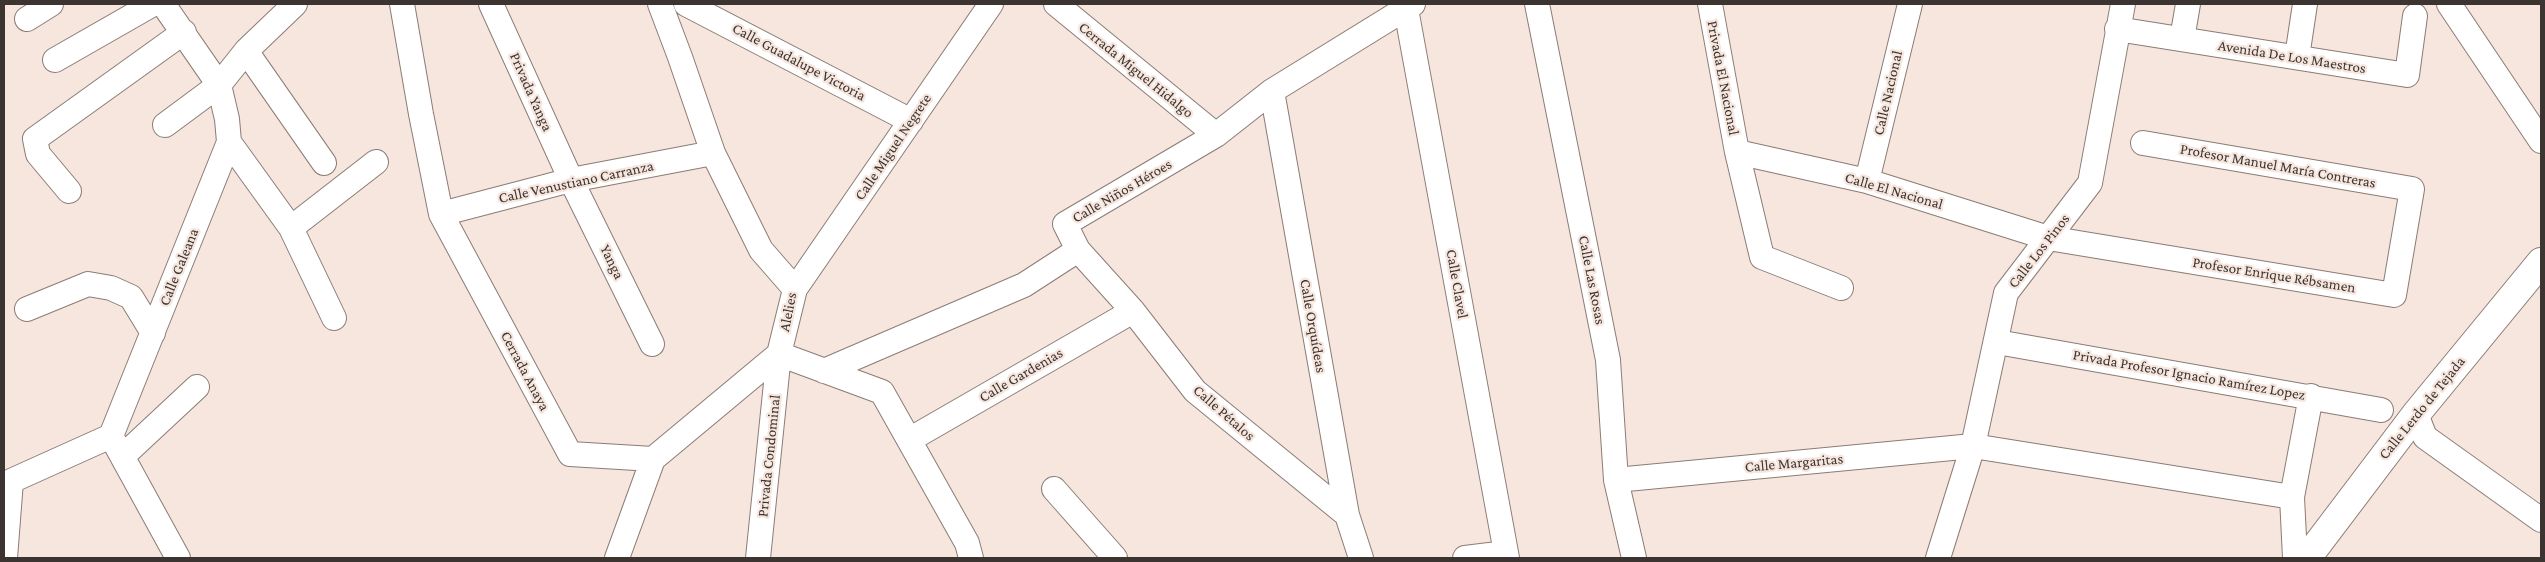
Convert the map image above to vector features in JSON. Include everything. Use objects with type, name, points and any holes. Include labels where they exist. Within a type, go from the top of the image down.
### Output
[{"type":"main road","name":"Calle Lerdo de Tejada","points":[[2306,558],[2416,414],[2541,262]]},
{"type":"street","points":[[27,19],[51,4]]},
{"type":"street","points":[[55,60],[153,4]]},
{"type":"street","name":"Calle Galeana","points":[[117,446],[153,333],[230,142],[219,85],[163,4]]},
{"type":"street","points":[[165,125],[219,85],[246,50],[295,4]]},
{"type":"street","points":[[402,4],[441,214]]},
{"type":"street","name":"Privada Yanga","points":[[492,4],[571,180]]},
{"type":"street","name":"Alelies","points":[[660,4],[713,153],[761,250],[795,289],[779,354]]},
{"type":"street","name":"Calle Guadalupe Victoria","points":[[686,4],[911,121]]},
{"type":"street","name":"Calle Miguel Negrete","points":[[795,289],[990,4]]},
{"type":"street","name":"Cerrada Miguel Hidalgo","points":[[1056,4],[1216,136]]},
{"type":"street","name":"Calle Las Rosas","points":[[1537,4],[1608,360],[1616,480],[1634,558]]},
{"type":"street","name":"Privada El Nacional","points":[[1710,4],[1738,152],[1762,258],[1841,288]]},
{"type":"street","name":"Calle Nacional","points":[[1867,181],[1910,4]]},
{"type":"street","name":"Calle Los Pinos","points":[[1938,558],[1973,446],[1997,342],[2006,293],[2090,184],[2123,4]]},
{"type":"street","points":[[2182,39],[2188,4]]},
{"type":"street","points":[[2297,58],[2305,4]]},
{"type":"street","points":[[2449,4],[2541,141]]},
{"type":"street","name":"Calle Niños Héroes","points":[[1078,250],[1065,224],[1216,136],[1272,91],[1410,6]]},
{"type":"street","name":"Calle Clavel","points":[[1410,6],[1507,556]]},
{"type":"street","name":"Avenida De Los Maestros","points":[[2117,29],[2407,75],[2415,16]]},
{"type":"street","points":[[68,191],[38,154],[35,139],[184,32]]},
{"type":"street","points":[[246,50],[324,163]]},
{"type":"street","name":"Calle Orquídeas","points":[[1272,91],[1347,515],[1361,558]]},
{"type":"street","points":[[230,142],[291,228],[334,318]]},
{"type":"street","name":"Profesor Manuel María Contreras","points":[[2144,143],[2412,190]]},
{"type":"street","name":"Calle El Nacional","points":[[1738,152],[1867,181],[2048,238]]},
{"type":"street","name":"Calle Venustiano Carranza","points":[[441,214],[571,180],[713,153]]},
{"type":"street","points":[[291,228],[376,162]]},
{"type":"street","name":"Yanga","points":[[571,180],[652,344]]},
{"type":"street","name":"Profesor Enrique Rébsamen","points":[[2048,238],[2394,295],[2412,190]]},
{"type":"street","name":"Cerrada Anaya","points":[[441,214],[570,454],[653,459]]},
{"type":"street","points":[[824,371],[1024,285],[1078,250]]},
{"type":"street","name":"Calle Pétalos","points":[[1078,250],[1133,311],[1195,391],[1347,515]]},
{"type":"street","points":[[27,309],[88,284],[96,285],[111,288],[131,297],[153,333]]},
{"type":"street","name":"Calle Gardenias","points":[[909,440],[1133,311]]},
{"type":"street","name":"Privada Profesor Ignacio Ramírez Lopez","points":[[1997,342],[2311,396],[2381,410]]},
{"type":"street","points":[[617,558],[653,459],[779,354],[882,392],[967,542],[971,558]]},
{"type":"street","name":"Privada Condominal","points":[[758,558],[779,354]]},
{"type":"street","points":[[5,558],[7,491],[117,446],[197,387]]},
{"type":"street","points":[[2295,558],[2292,497],[2311,396]]},
{"type":"street","points":[[2416,414],[2425,437],[2541,520]]},
{"type":"street","points":[[117,446],[178,558]]},
{"type":"street","name":"Calle Margaritas","points":[[1616,480],[1973,446],[2292,497]]},
{"type":"street","points":[[1054,489],[1115,558]]},
{"type":"street","points":[[1465,558],[1507,556]]}]
